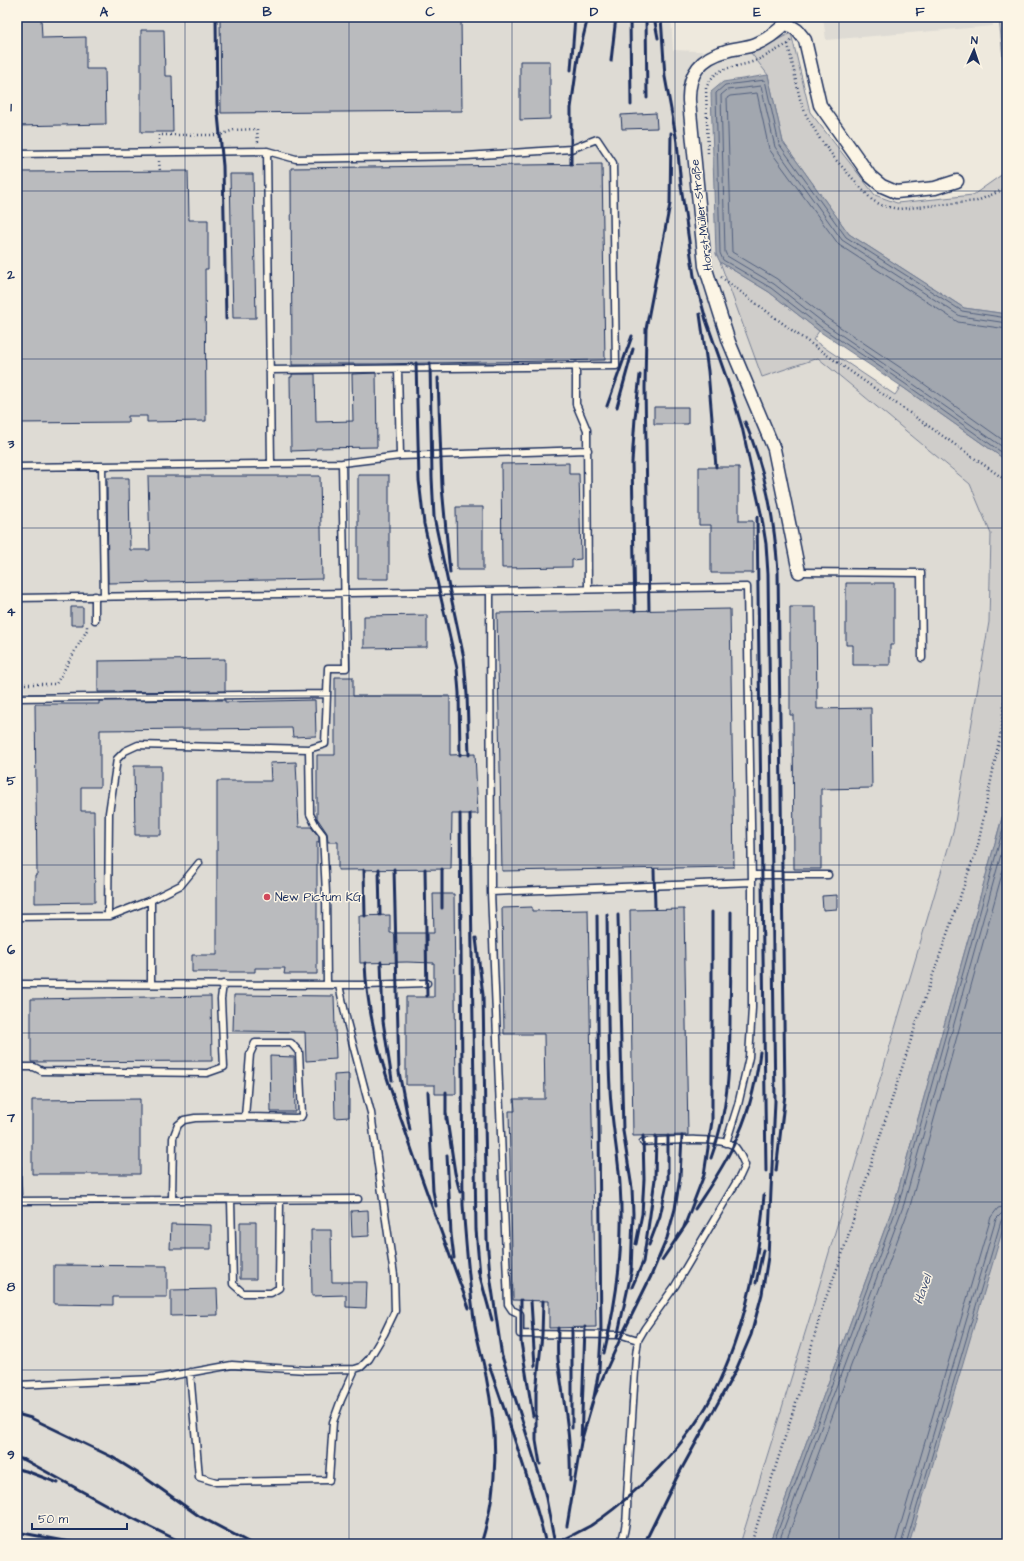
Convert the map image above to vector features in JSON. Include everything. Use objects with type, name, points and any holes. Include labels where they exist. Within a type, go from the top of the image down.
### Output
[{"type":"street","name":"Horst-Müller-Straße","points":[[799,572],[774,449],[729,342],[706,266],[689,100],[689,89],[692,76],[699,65],[708,57],[726,50],[754,45],[772,36],[788,20],[805,40],[820,105],[870,176],[882,186],[896,192],[935,188],[957,181]]},
{"type":"lane","points":[[17,154],[267,151],[296,159],[466,156],[571,149],[597,140],[614,163],[616,366],[269,370]]},
{"type":"lane","points":[[267,151],[271,464]]},
{"type":"lane","points":[[576,366],[576,404],[588,430],[588,590]]},
{"type":"lane","points":[[398,369],[400,456]]},
{"type":"lane","points":[[17,467],[342,463],[400,456],[588,450]]},
{"type":"lane","points":[[108,916],[109,812],[117,759],[125,751],[138,745],[309,749],[325,744],[328,668],[346,668],[342,463]]},
{"type":"lane","points":[[102,466],[104,596]]},
{"type":"lane","points":[[799,572],[921,573],[922,658]]},
{"type":"lane","points":[[17,598],[588,590],[747,586],[752,875],[752,1008],[749,1057],[738,1105],[726,1143]]},
{"type":"lane","points":[[490,591],[491,892],[508,1304],[512,1310],[520,1314],[520,1334],[622,1335],[638,1340]]},
{"type":"lane","points":[[95,596],[95,620]]},
{"type":"lane","points":[[17,698],[327,694]]},
{"type":"lane","points":[[309,749],[310,814],[316,826],[323,834],[326,894],[327,985]]},
{"type":"lane","points":[[17,917],[108,916],[151,900],[181,886],[198,864]]},
{"type":"lane","points":[[752,875],[828,875]]},
{"type":"lane","points":[[491,892],[752,882]]},
{"type":"lane","points":[[151,900],[151,984]]},
{"type":"lane","points":[[17,984],[339,985],[427,983]]},
{"type":"lane","points":[[17,1067],[34,1067],[42,1070],[208,1073],[224,1067],[221,999],[223,984]]},
{"type":"lane","points":[[17,1385],[154,1379],[232,1365],[306,1370],[355,1369],[361,1367],[369,1359],[384,1334],[395,1311],[394,1275],[372,1113],[339,985]]},
{"type":"lane","points":[[172,1200],[172,1138],[178,1124],[184,1120],[195,1118],[301,1117],[299,1052],[291,1043],[255,1043],[250,1054],[245,1117]]},
{"type":"lane","points":[[621,1544],[625,1532],[628,1512],[627,1498],[638,1340],[644,1328],[675,1286],[745,1165],[734,1146],[726,1143],[710,1141],[643,1142]]},
{"type":"lane","points":[[17,1167],[18,1201],[358,1199]]},
{"type":"lane","points":[[231,1200],[233,1284],[244,1293],[271,1293],[279,1288],[280,1200]]},
{"type":"lane","points":[[190,1372],[199,1477],[216,1482],[329,1480],[333,1422],[340,1400],[355,1369]]},
{"type":"path","points":[[708,156],[706,88],[710,79],[718,72],[730,66],[752,62],[788,44]]},
{"type":"path","points":[[160,171],[159,135],[220,135],[234,130],[258,129],[258,151]]},
{"type":"path","points":[[720,274],[722,278],[797,334],[1007,481]]},
{"type":"path","points":[[17,684],[56,684],[87,630],[87,624]]},
{"type":"path","points":[[751,1544],[798,1396],[822,1308],[840,1261],[918,1018],[978,845],[1001,731],[1007,675]]},
{"type":"shaded area","points":[[17,17],[671,17],[673,50],[751,53],[768,75],[723,82],[711,92],[716,254],[762,377],[818,358],[970,484],[991,533],[989,622],[954,828],[813,1307],[740,1544],[17,1544]]},
{"type":"shaded area","points":[[823,17],[992,17],[993,26],[826,40]]},
{"type":"shaded area","points":[[999,17],[1007,17],[1007,99]]},
{"type":"shaded area","points":[[791,33],[810,112],[875,195],[897,203],[973,195],[1007,171],[1007,314],[964,308],[849,234],[783,142],[768,75],[751,53]]},
{"type":"shaded area","points":[[720,262],[769,292],[819,331],[813,340],[895,395],[901,386],[1007,461],[1007,800],[895,1201],[769,1544],[740,1544],[813,1307],[954,828],[989,622],[991,534],[970,484],[818,358],[762,377]]},
{"type":"shaded area","points":[[1007,1182],[1007,1544],[892,1544]]},
{"type":"water","points":[[768,75],[783,142],[849,234],[964,308],[1007,314],[1007,461],[901,386],[819,331],[769,292],[720,262],[716,254],[711,92],[723,82]]},
{"type":"water","name":"Havel","points":[[1007,800],[1007,1215],[910,1544],[769,1544],[895,1201]]},
{"type":"building","points":[[17,17],[41,17],[42,38],[86,37],[86,69],[105,69],[106,124],[17,126]]},
{"type":"building","points":[[220,17],[461,17],[462,111],[221,113]]},
{"type":"building","points":[[141,30],[164,30],[165,76],[172,76],[173,132],[141,132]]},
{"type":"building","points":[[520,61],[550,61],[550,119],[520,120]]},
{"type":"building","points":[[656,113],[657,128],[622,129],[621,115]]},
{"type":"building","points":[[602,164],[605,360],[292,365],[291,168]]},
{"type":"building","points":[[188,171],[189,220],[208,220],[208,269],[205,269],[206,421],[147,422],[147,416],[128,416],[128,422],[17,423],[17,172]]},
{"type":"building","points":[[230,174],[253,174],[256,318],[233,318]]},
{"type":"building","points":[[376,373],[377,447],[316,448],[316,450],[291,451],[290,377],[292,377],[292,374],[315,374],[316,422],[353,421],[352,374]]},
{"type":"building","points":[[654,407],[688,407],[688,424],[654,424]]},
{"type":"building","points":[[569,463],[569,474],[579,474],[581,559],[572,560],[572,567],[502,568],[501,464]]},
{"type":"building","points":[[699,467],[739,467],[739,521],[753,521],[753,573],[711,573],[711,525],[699,525]]},
{"type":"building","points":[[358,475],[389,475],[389,579],[358,579]]},
{"type":"building","points":[[148,476],[320,476],[322,579],[108,583],[107,478],[129,478],[130,550],[150,550]]},
{"type":"building","points":[[456,507],[483,507],[483,570],[457,570]]},
{"type":"building","points":[[846,583],[894,583],[894,645],[890,645],[890,665],[853,665],[853,645],[846,645]]},
{"type":"building","points":[[71,607],[83,607],[83,625],[71,625]]},
{"type":"building","points":[[790,607],[816,607],[817,709],[871,708],[872,788],[821,789],[821,869],[794,869],[793,715],[790,715]]},
{"type":"building","points":[[730,609],[734,867],[502,871],[497,613]]},
{"type":"building","points":[[427,615],[427,647],[364,648],[364,616]]},
{"type":"building","points":[[225,659],[225,691],[98,692],[98,661]]},
{"type":"building","points":[[335,677],[353,677],[353,696],[450,696],[450,755],[475,754],[478,814],[452,814],[451,869],[338,870],[338,842],[328,842],[327,833],[317,818],[317,755],[335,755]]},
{"type":"building","points":[[225,700],[225,702],[315,700],[316,736],[293,737],[292,728],[100,730],[100,787],[81,787],[81,811],[94,811],[95,902],[35,903],[35,875],[37,875],[35,704],[99,704],[99,701]]},
{"type":"building","name":"New Pictum KG","points":[[296,762],[299,827],[311,827],[319,837],[319,842],[317,842],[317,974],[284,974],[285,968],[255,968],[255,972],[192,972],[192,955],[217,955],[217,781],[271,781],[270,763]]},
{"type":"building","points":[[134,766],[161,766],[161,835],[135,835]]},
{"type":"building","points":[[433,894],[454,894],[456,1094],[435,1094],[435,1085],[406,1085],[406,997],[434,997],[434,963],[360,963],[359,916],[390,915],[390,933],[434,933]]},
{"type":"building","points":[[837,895],[837,909],[823,910],[822,896]]},
{"type":"building","points":[[532,907],[532,911],[588,910],[596,1327],[549,1328],[549,1301],[513,1300],[509,1111],[515,1111],[514,1099],[545,1099],[544,1034],[504,1034],[502,908]]},
{"type":"building","points":[[684,909],[688,1135],[633,1136],[630,910]]},
{"type":"building","points":[[234,995],[334,996],[336,1059],[306,1061],[305,1032],[233,1031]]},
{"type":"building","points":[[211,996],[212,1061],[31,1062],[31,999]]},
{"type":"building","points":[[270,1056],[294,1057],[295,1112],[271,1112]]},
{"type":"building","points":[[349,1074],[349,1117],[335,1118],[334,1075]]},
{"type":"building","points":[[140,1099],[140,1174],[32,1174],[32,1100]]},
{"type":"building","points":[[368,1210],[369,1236],[352,1237],[351,1211]]},
{"type":"building","points":[[240,1222],[256,1222],[256,1279],[240,1279]]},
{"type":"building","points":[[171,1224],[211,1225],[211,1249],[170,1249]]},
{"type":"building","points":[[311,1230],[331,1230],[332,1282],[367,1282],[366,1308],[346,1307],[346,1295],[312,1296]]},
{"type":"building","points":[[54,1265],[167,1266],[167,1297],[113,1297],[113,1305],[54,1304]]},
{"type":"building","points":[[217,1289],[218,1315],[171,1316],[171,1290]]},
{"type":"railway","points":[[216,17],[217,104],[223,166],[226,319]]},
{"type":"railway","points":[[571,70],[575,17]]},
{"type":"railway","points":[[571,164],[571,108],[578,58],[588,17]]},
{"type":"railway","points":[[611,61],[616,17]]},
{"type":"railway","points":[[630,17],[631,105]]},
{"type":"railway","points":[[646,17],[647,98]]},
{"type":"railway","points":[[654,17],[658,38]]},
{"type":"railway","points":[[644,1544],[676,1479],[736,1370],[751,1335],[762,1294],[768,1257],[775,1101],[768,574],[766,544],[761,513],[742,427],[706,320],[694,276],[681,186],[677,142],[665,77],[661,17]]},
{"type":"railway","points":[[649,610],[645,388],[646,329],[670,204],[671,133]]},
{"type":"railway","points":[[700,314],[708,371],[716,467]]},
{"type":"railway","points":[[607,406],[632,336]]},
{"type":"railway","points":[[617,407],[633,349]]},
{"type":"railway","points":[[416,363],[419,480],[424,524],[457,668],[460,755]]},
{"type":"railway","points":[[430,363],[434,517],[464,658],[469,755]]},
{"type":"railway","points":[[635,611],[632,462],[640,375]]},
{"type":"railway","points":[[438,378],[442,487],[450,573]]},
{"type":"railway","points":[[745,422],[764,477],[768,495],[778,571],[785,1094],[776,1171]]},
{"type":"railway","points":[[757,517],[766,1171]]},
{"type":"railway","points":[[460,814],[463,1205],[473,1311],[490,1398],[493,1419],[495,1461],[491,1502],[481,1544]]},
{"type":"railway","points":[[470,814],[476,1230],[480,1275]]},
{"type":"railway","points":[[379,869],[380,915]]},
{"type":"railway","points":[[394,869],[399,1072],[410,1130]]},
{"type":"railway","points":[[425,869],[427,996]]},
{"type":"railway","points":[[442,869],[442,908]]},
{"type":"railway","points":[[364,870],[365,916]]},
{"type":"railway","points":[[654,870],[655,908]]},
{"type":"railway","points":[[684,1227],[704,1175],[712,1121],[712,912]]},
{"type":"railway","points":[[711,1158],[722,1123],[729,1068],[731,912]]},
{"type":"railway","points":[[594,1397],[599,1370],[601,1335],[597,915]]},
{"type":"railway","points":[[604,1353],[613,1311],[619,1269],[621,1228],[620,1184],[610,1088],[607,915]]},
{"type":"railway","points":[[618,915],[623,1131],[632,1188],[633,1214],[631,1273]]},
{"type":"railway","points":[[476,938],[483,995],[487,1239],[490,1275],[502,1357]]},
{"type":"railway","points":[[381,962],[383,1021],[392,1080]]},
{"type":"railway","points":[[365,963],[369,1007],[391,1092],[469,1308]]},
{"type":"railway","points":[[695,1209],[720,1170],[743,1124],[751,1100],[760,1052]]},
{"type":"railway","points":[[428,1092],[433,1191],[436,1206]]},
{"type":"railway","points":[[446,1092],[446,1119]]},
{"type":"railway","points":[[446,1113],[455,1173],[460,1192]]},
{"type":"railway","points":[[636,1244],[642,1214],[644,1179],[643,1136]]},
{"type":"railway","points":[[632,1287],[643,1262],[655,1179],[656,1136]]},
{"type":"railway","points":[[649,1245],[660,1216],[668,1179],[668,1136]]},
{"type":"railway","points":[[581,1442],[594,1397],[651,1276],[667,1238],[675,1209],[680,1177],[682,1136]]},
{"type":"railway","points":[[447,1155],[451,1234],[454,1258]]},
{"type":"railway","points":[[555,1544],[590,1526],[621,1503],[657,1470],[675,1450],[706,1407],[729,1358],[746,1304],[758,1249],[764,1195]]},
{"type":"railway","points":[[662,1260],[687,1223]]},
{"type":"railway","points":[[756,1283],[763,1250]]},
{"type":"railway","points":[[478,1269],[492,1320]]},
{"type":"railway","points":[[617,1338],[632,1269]]},
{"type":"railway","points":[[521,1300],[521,1342],[533,1416]]},
{"type":"railway","points":[[531,1301],[535,1366]]},
{"type":"railway","points":[[540,1464],[536,1440],[536,1392],[542,1335],[543,1301]]},
{"type":"railway","points":[[567,1526],[581,1442],[585,1327]]},
{"type":"railway","points":[[558,1328],[558,1359],[570,1450],[570,1481]]},
{"type":"railway","points":[[572,1328],[572,1428]]},
{"type":"railway","points":[[501,1353],[545,1493],[555,1544]]},
{"type":"railway","points":[[489,1365],[527,1476],[546,1544]]},
{"type":"railway","points":[[17,1414],[31,1418],[112,1457],[144,1477],[199,1516],[252,1544]]},
{"type":"railway","points":[[17,1458],[25,1460],[114,1509],[185,1544]]},
{"type":"railway","points":[[17,1469],[58,1483]]},
{"type":"railway","points":[[17,1532],[81,1544]]},
{"type":"railway","points":[[200,1542],[208,1544]]},
{"type":"place","name":"New Pictum KG","points":[[267,897]]}]
